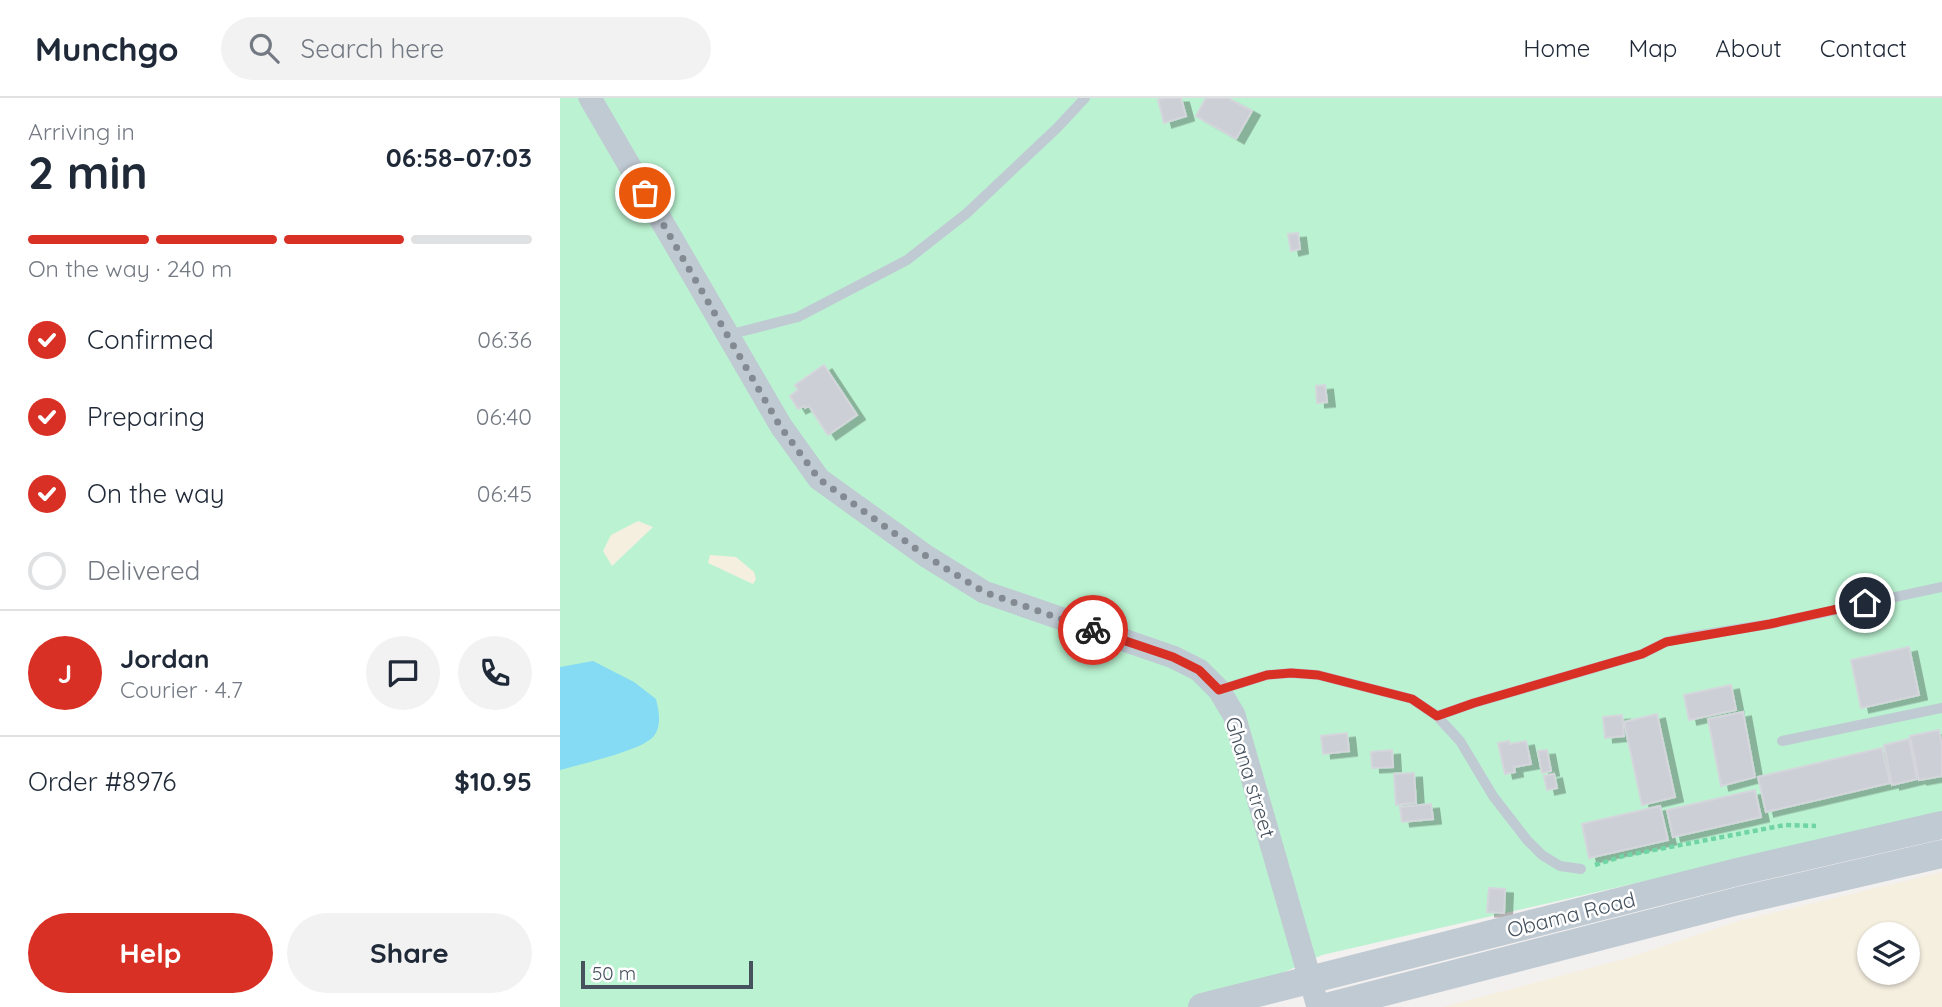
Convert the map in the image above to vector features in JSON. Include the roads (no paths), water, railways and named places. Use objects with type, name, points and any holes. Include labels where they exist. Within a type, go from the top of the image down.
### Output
[{"type":"street","name":"Ghana street","points":[[590,98],[780,426],[819,479],[926,556],[984,592],[1173,657],[1199,670],[1219,690],[1234,715],[1314,994]]},
{"type":"street","name":"Obama Road","points":[[1202,1007],[1314,994],[1737,872],[1942,825]]},
{"type":"street","name":"Obama Road","points":[[1326,1007],[1738,901],[1942,854]]},
{"type":"lane","points":[[728,335],[798,317],[907,260],[967,213],[1085,98]]},
{"type":"lane","points":[[1437,716],[1642,654],[1666,642],[1770,624],[1942,587]]},
{"type":"lane","points":[[1219,690],[1267,675],[1291,673],[1318,675],[1412,699],[1437,716],[1460,741],[1493,796],[1527,840],[1542,855],[1560,866],[1581,869]]},
{"type":"lane","points":[[1782,741],[1942,708]]},
{"type":"water","points":[[593,661],[634,682],[656,699],[658,729],[653,737],[636,747],[560,770],[560,667]]}]
